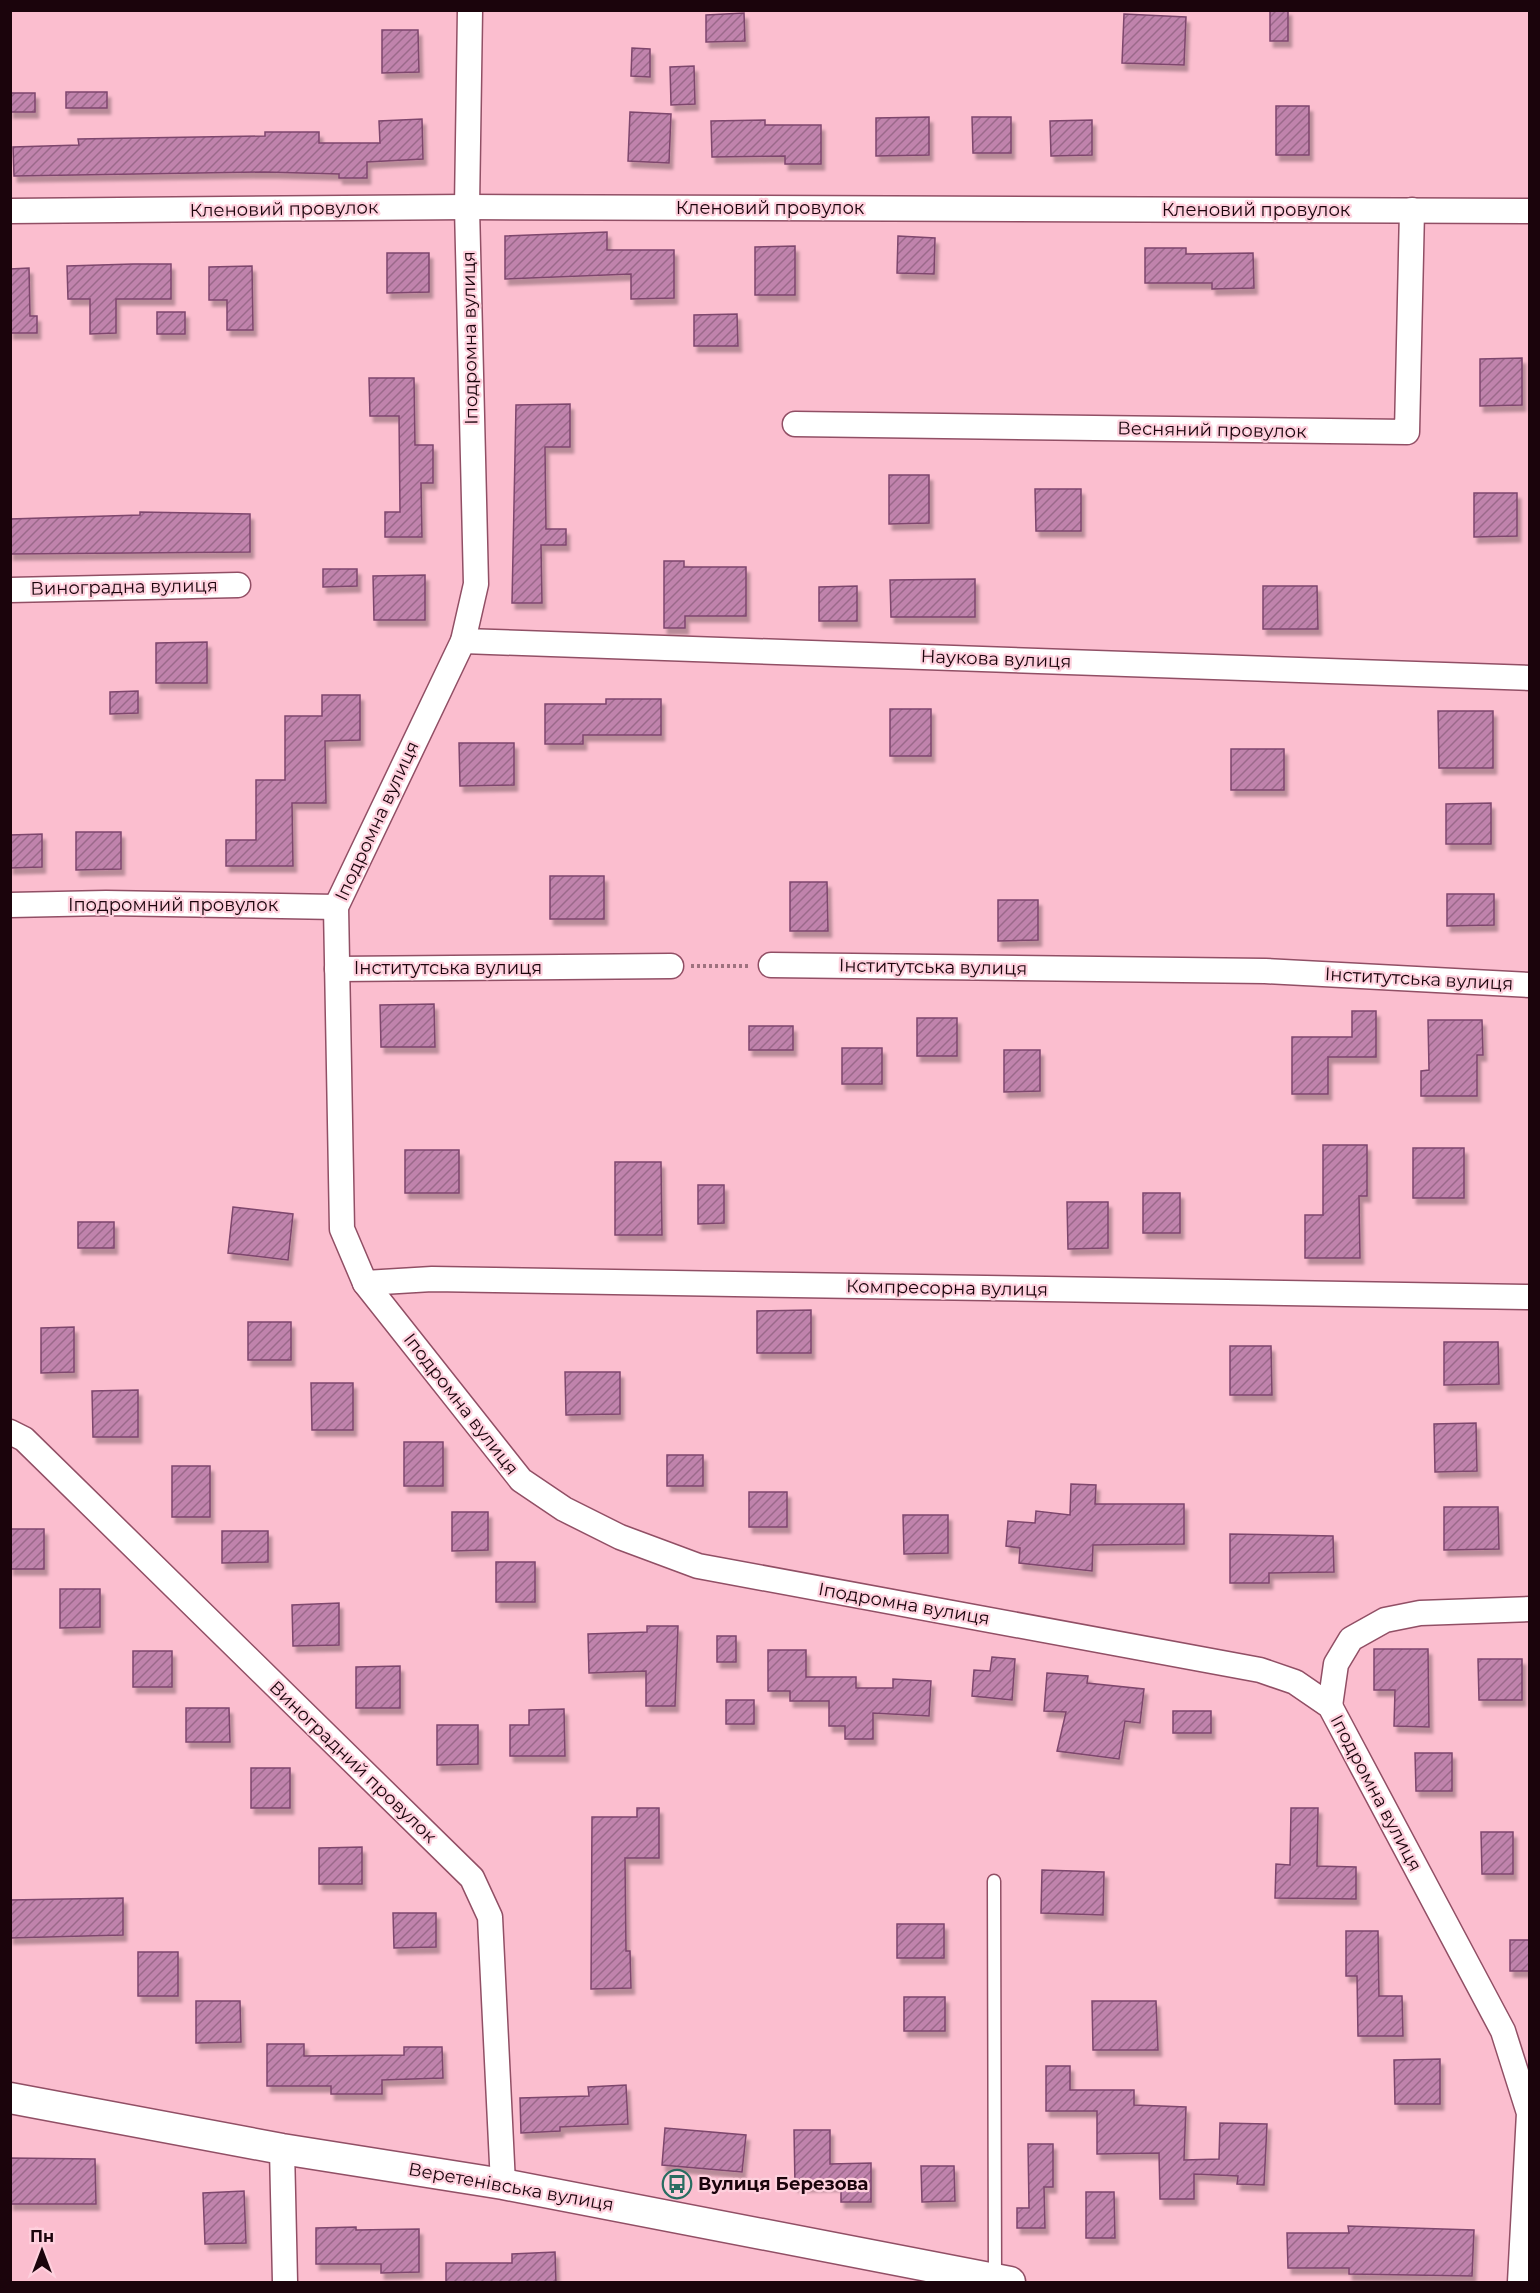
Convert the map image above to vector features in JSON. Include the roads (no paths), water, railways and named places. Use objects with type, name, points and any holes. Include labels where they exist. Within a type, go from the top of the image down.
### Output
[{"type":"street","name":"Іподромна вулиця","points":[[470,10],[467,207],[476,584],[463,641],[336,907],[342,1229],[365,1283],[521,1480],[564,1509],[620,1537],[698,1566],[1260,1670],[1295,1682],[1330,1706],[1503,2031],[1529,2113],[1520,2283]]},
{"type":"street","name":"Кленовий провулок","points":[[10,211],[467,207],[1530,211]]},
{"type":"street","name":"Весняний провулок","points":[[795,424],[1407,432],[1412,210]]},
{"type":"street","name":"Виноградна вулиця","points":[[10,590],[238,585]]},
{"type":"street","name":"Наукова вулиця","points":[[463,641],[1530,678]]},
{"type":"street","name":"Іподромний провулок","points":[[10,905],[106,903],[336,907]]},
{"type":"street","name":"Інститутська вулиця","points":[[771,965],[1265,971],[1530,985]]},
{"type":"street","name":"Інститутська вулиця","points":[[337,969],[671,966]]},
{"type":"street","name":"Компресорна вулиця","points":[[365,1283],[432,1280],[1530,1297]]},
{"type":"street","name":"Виноградний провулок","points":[[10,1432],[24,1439],[472,1878],[490,1917],[503,2184]]},
{"type":"street","points":[[1330,1706],[1336,1664],[1351,1639],[1385,1620],[1420,1613],[1530,1609]]},
{"type":"street","name":"Веретенівська вулиця","points":[[10,2098],[282,2150],[503,2184],[1003,2281]]},
{"type":"street","points":[[282,2150],[285,2283]]},
{"type":"lane","points":[[994,1881],[1003,2281]]},
{"type":"place","name":"Вулиця Березова","points":[[677,2184]]}]
